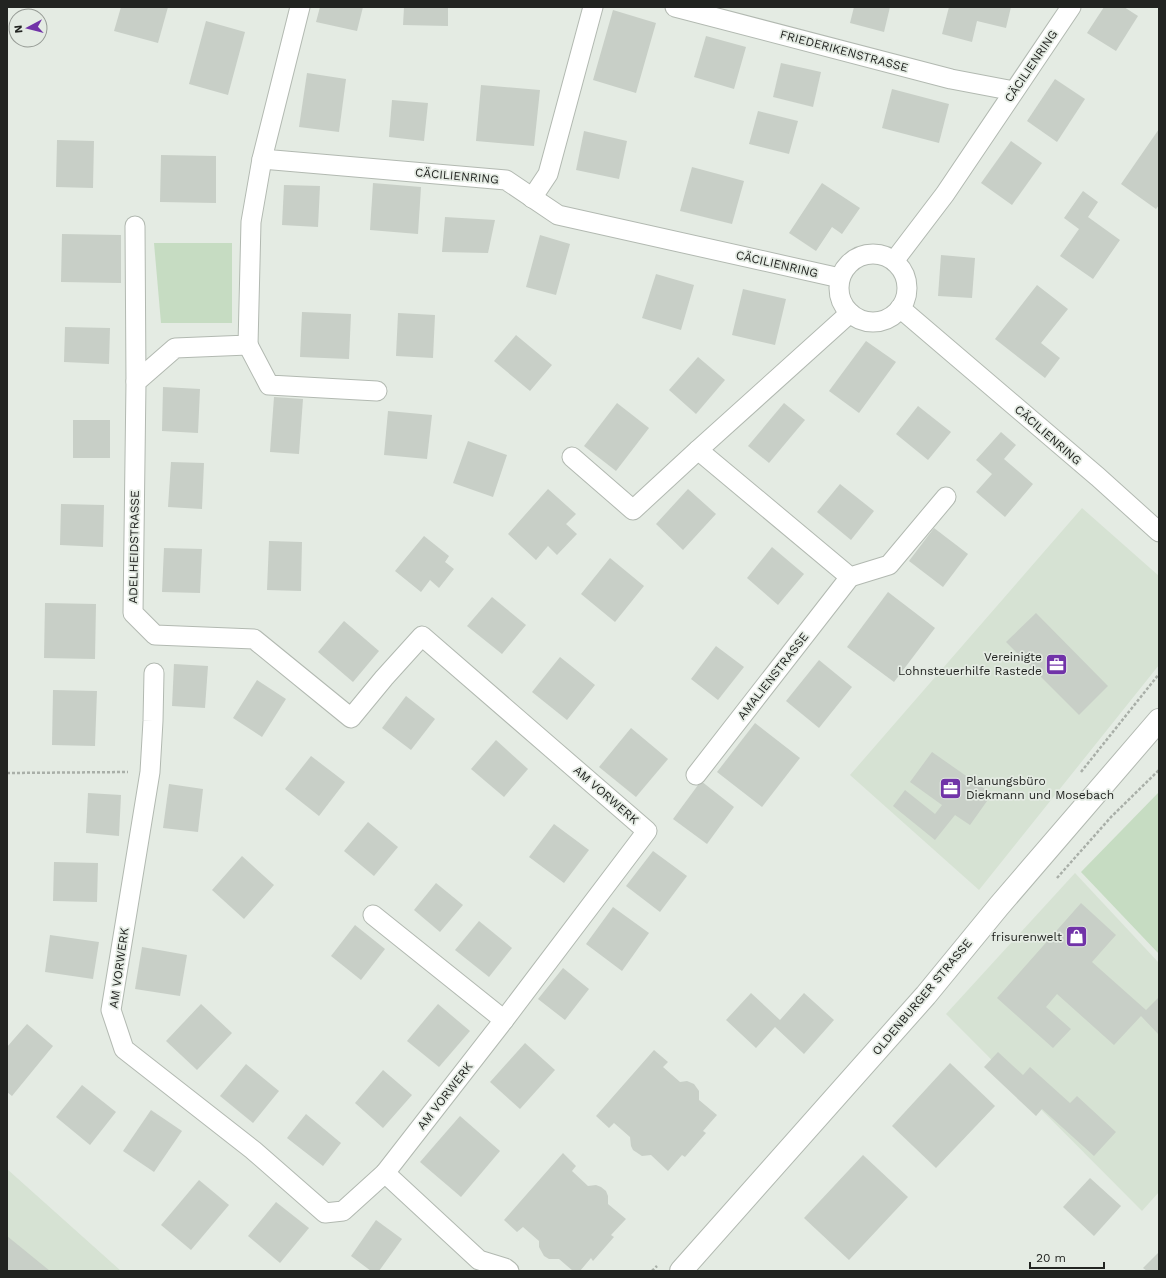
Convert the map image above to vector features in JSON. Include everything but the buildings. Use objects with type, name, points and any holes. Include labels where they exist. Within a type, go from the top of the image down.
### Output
[{"type":"street","points":[[300,7],[262,159],[251,222],[248,346],[269,385],[377,391]]},
{"type":"street","points":[[532,198],[548,174],[593,7]]},
{"type":"street","name":"FRIEDERIKENSTRASSE","points":[[675,7],[951,79],[1014,91]]},
{"type":"street","name":"CÄCILIENRING","points":[[894,261],[945,194],[1071,7]]},
{"type":"street","name":"CÄCILIENRING","points":[[262,159],[506,180],[558,214],[840,278]]},
{"type":"street","name":"ADELHEIDSTRASSE","points":[[135,226],[136,382],[133,613],[155,635],[254,639],[351,718],[384,678],[422,636]]},
{"type":"street","points":[[862,255],[884,255],[894,261],[902,271],[906,284],[906,296],[900,308],[885,320],[876,322],[862,320],[850,313],[844,306],[840,297],[839,288],[840,278],[845,268],[852,260],[862,255]]},
{"type":"street","name":"CÄCILIENRING","points":[[900,308],[1098,477],[1159,532]]},
{"type":"street","points":[[572,458],[633,510],[850,313]]},
{"type":"street","points":[[136,382],[175,348],[248,346]]},
{"type":"street","points":[[698,450],[850,577],[889,565],[946,497]]},
{"type":"street","name":"AMALIENSTRASSE","points":[[696,775],[850,577]]},
{"type":"street","name":"AM VORWERK","points":[[154,673],[150,772],[110,1010],[124,1049],[253,1150],[325,1213],[343,1211],[385,1173],[648,831],[422,636]]},
{"type":"street","name":"OLDENBURGER STRASSE","points":[[681,1271],[926,995],[1034,864],[1159,720]]},
{"type":"street","points":[[373,915],[504,1020]]},
{"type":"street","points":[[385,1173],[480,1260],[505,1268],[509,1271]]},
{"type":"path","points":[[7,772],[150,772]]},
{"type":"shaded area","points":[[1082,508],[1159,576],[1159,665],[979,890],[850,775]]},
{"type":"shaded area","points":[[1075,873],[1159,963],[1159,1192],[1142,1211],[946,1014]]},
{"type":"shaded area","points":[[7,1169],[121,1271],[7,1271]]},
{"type":"green space","points":[[154,243],[232,243],[232,323],[161,323]]},
{"type":"green space","points":[[1159,792],[1159,954],[1081,872]]},
{"type":"place","name":"Vereinigte Lohnsteuerhilfe Rastede","points":[[1057,664]]},
{"type":"place","name":"Planungsbüro Diekmann und Mosebach","points":[[951,788]]},
{"type":"place","name":"frisurenwelt","points":[[1077,937]]}]
